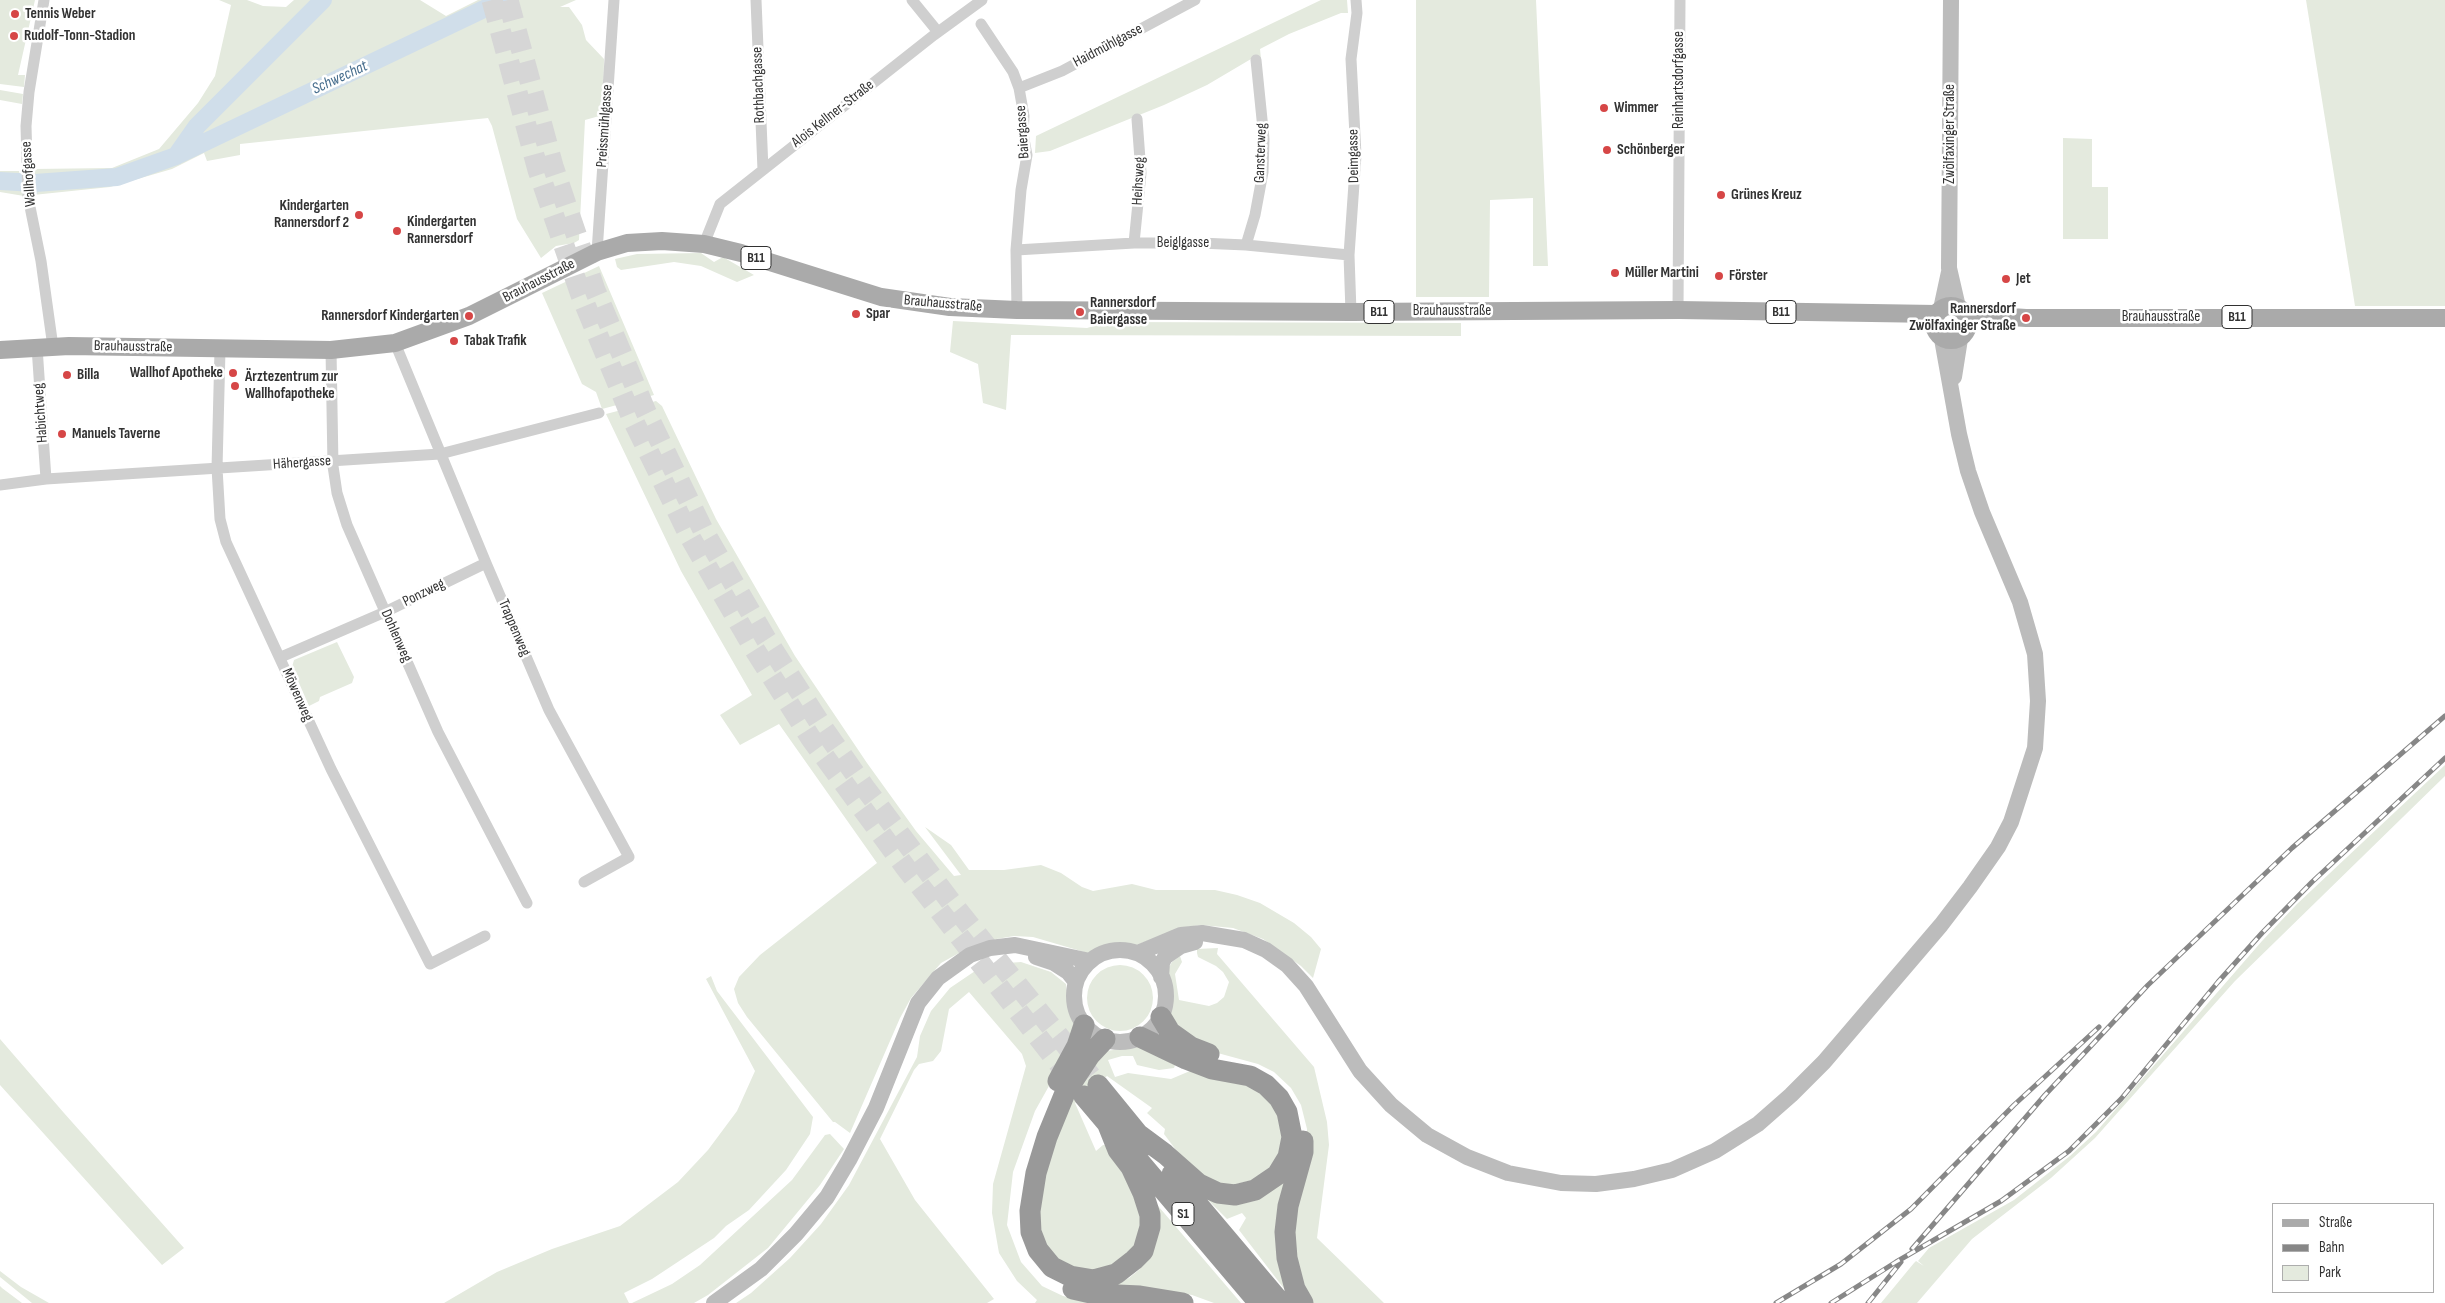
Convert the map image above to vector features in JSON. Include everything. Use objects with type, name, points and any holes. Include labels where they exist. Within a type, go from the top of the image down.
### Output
[{"type":"highway","points":[[1161,1017],[1170,1032],[1191,1046],[1214,1056],[1253,1066],[1272,1076],[1288,1090],[1299,1107],[1303,1128],[1303,1152],[1288,1206],[1285,1232],[1287,1258],[1295,1288],[1302,1303]]},
{"type":"highway","points":[[1084,1025],[1077,1046],[1055,1086],[1036,1131],[1025,1167],[1018,1210],[1019,1235],[1029,1257],[1044,1275],[1065,1287],[1095,1294],[1140,1296],[1183,1303]]},
{"type":"highway","points":[[1138,1134],[1165,1154],[1199,1184],[1218,1193],[1235,1195],[1255,1190],[1277,1175],[1288,1157],[1292,1137],[1288,1112],[1279,1098],[1266,1085],[1250,1076],[1212,1069],[1140,1037]]},
{"type":"highway","points":[[1105,1039],[1090,1055],[1065,1093],[1047,1137],[1036,1173],[1030,1211],[1031,1232],[1038,1250],[1052,1267],[1070,1276],[1094,1280],[1116,1274],[1142,1251],[1147,1241],[1150,1227],[1147,1205],[1131,1167],[1118,1150],[1108,1125]]},
{"type":"highway","name":"S1","points":[[1258,1303],[1108,1125],[1091,1090],[1138,1134],[1281,1303]]},
{"type":"main road","name":"Zwölfaxinger Straße","points":[[1138,954],[1181,935],[1202,933],[1244,940],[1266,950],[1286,965],[1306,986],[1360,1071],[1391,1105],[1426,1135],[1467,1157],[1508,1173],[1561,1183],[1596,1184],[1634,1179],[1672,1170],[1715,1152],[1758,1124],[1824,1062],[1941,925],[1998,847],[2011,822],[2034,748],[2038,701],[2035,654],[2020,602],[1982,512],[1968,471],[1952,394],[1950,268],[1951,0]]},
{"type":"main road","name":"Brauhausstraße","points":[[0,350],[45,347],[331,350],[395,343],[469,316],[597,252],[627,243],[645,242],[704,244],[741,253],[881,297],[950,306],[1017,310],[1352,312],[1678,310],[1885,314],[1951,323],[2026,318],[2445,318]]},
{"type":"main road","points":[[1161,977],[1149,960],[1126,950],[1112,950],[1100,954],[1081,970],[1076,982],[1074,1003],[1084,1025],[1094,1034],[1105,1039],[1123,1041],[1140,1037],[1151,1029],[1161,1017],[1166,995],[1161,977],[1162,963],[1165,957],[1181,946],[1222,935]]},
{"type":"main road","points":[[714,1303],[761,1269],[796,1234],[827,1197],[876,1108],[904,1039],[908,1022],[927,990],[938,978],[970,955],[990,948],[1015,945],[1090,961]]},
{"type":"main road","points":[[904,1039],[940,989],[967,967],[987,958],[1006,955],[1037,958],[1054,963],[1068,972],[1076,982]]},
{"type":"street","name":"Wallhofgasse","points":[[44,0],[29,92],[26,126],[28,197],[41,261],[45,347]]},
{"type":"street","name":"Preissmühlgasse","points":[[597,252],[614,0]]},
{"type":"street","name":"Rothbachgasse","points":[[756,0],[763,170]]},
{"type":"street","points":[[912,0],[938,32]]},
{"type":"street","name":"Alois Kellner-Straße","points":[[704,244],[720,204],[938,32],[982,0]]},
{"type":"street","name":"Haidmühlgasse","points":[[1019,88],[1062,71],[1195,0]]},
{"type":"street","name":"Deimgasse","points":[[1352,312],[1350,255],[1356,155],[1352,67],[1357,13],[1356,0]]},
{"type":"street","name":"Reinhartsdorfgasse","points":[[1678,310],[1680,0]]},
{"type":"street","name":"Baiergasse","points":[[981,24],[1004,56],[1019,88],[1024,116],[1023,134],[1027,155],[1020,190],[1016,250],[1017,310]]},
{"type":"street","name":"Gansterweg","points":[[1246,244],[1255,214],[1263,172],[1264,139],[1256,60]]},
{"type":"street","name":"Heihsweg","points":[[1134,243],[1141,173],[1138,119]]},
{"type":"street","name":"Beiglgasse","points":[[1016,250],[1134,243],[1246,244],[1350,255]]},
{"type":"street","points":[[2445,318],[2445,323]]},
{"type":"street","name":"Trappenweg","points":[[395,343],[549,710],[629,856],[584,882]]},
{"type":"street","name":"Habichtweg","points":[[45,347],[46,479]]},
{"type":"street","name":"Möwenweg","points":[[220,350],[217,468],[220,519],[226,542],[281,657],[331,769],[430,964],[485,936]]},
{"type":"street","name":"Dohlenweg","points":[[331,350],[333,461],[337,493],[347,525],[438,732],[527,903]]},
{"type":"street","name":"Hähergasse","points":[[0,485],[46,479],[440,454],[599,413]]},
{"type":"street","name":"Ponzweg","points":[[281,657],[385,612],[486,563]]},
{"type":"green space","name":"Rudolf-Tonn-Stadion","points":[[0,0],[35,0],[18,75],[25,75],[24,87],[0,84]]},
{"type":"green space","points":[[219,0],[247,0],[263,6],[286,7],[294,0],[420,0],[446,16],[478,0],[576,0],[560,7],[569,7],[582,25],[586,40],[604,59],[603,115],[585,120],[579,240],[574,243],[556,246],[541,258],[517,219],[492,126],[488,118],[240,144],[240,155],[207,161],[204,153],[172,169],[110,187],[33,195],[33,169],[112,168],[159,149],[198,103],[215,76],[231,5]]},
{"type":"green space","points":[[1321,0],[1347,0],[1348,13],[1341,13],[1289,34],[1260,49],[1261,59],[1251,59],[1207,85],[1164,105],[1050,151],[1035,153],[1036,136]]},
{"type":"green space","points":[[1416,0],[1536,0],[1548,266],[1533,266],[1533,198],[1490,200],[1489,297],[1416,297]]},
{"type":"green space","points":[[2306,0],[2445,0],[2445,306],[2355,306]]},
{"type":"green space","points":[[0,90],[23,94],[22,104],[0,100]]},
{"type":"green space","points":[[2063,138],[2092,139],[2092,187],[2108,187],[2108,239],[2063,239]]},
{"type":"green space","points":[[0,171],[19,171],[24,196],[0,192]]},
{"type":"green space","points":[[701,253],[714,262],[723,257],[754,275],[737,282],[701,266],[674,262],[621,270],[617,267],[615,259],[637,254]]},
{"type":"green space","points":[[599,266],[654,395],[602,409],[596,392],[582,384],[542,293]]},
{"type":"green space","points":[[953,321],[1087,328],[1107,322],[1461,323],[1461,336],[1011,335],[1006,410],[983,403],[978,364],[950,352]]},
{"type":"green space","points":[[656,401],[662,406],[716,519],[795,656],[867,763],[916,831],[954,876],[961,875],[925,827],[951,845],[969,870],[1004,870],[1041,865],[1061,873],[1082,887],[1093,891],[1132,884],[1156,890],[1215,890],[1237,895],[1260,903],[1294,923],[1311,937],[1321,949],[1313,978],[1301,966],[1263,939],[1233,928],[1201,925],[1179,928],[1137,945],[1113,945],[1091,954],[1033,937],[1014,936],[979,942],[941,963],[911,998],[900,1018],[850,1133],[833,1122],[747,1017],[738,1003],[734,989],[739,977],[760,955],[877,863],[779,724],[740,745],[720,715],[752,695],[681,571],[606,414]]},
{"type":"green space","points":[[337,642],[354,677],[352,683],[320,697],[319,701],[309,706],[292,667],[294,660]]},
{"type":"green space","points":[[2445,765],[2445,776],[2235,981],[2095,1138],[2051,1178],[1972,1239],[1917,1303],[1881,1303],[1916,1261],[1924,1266],[1918,1261],[1929,1248],[2014,1200],[2070,1156],[2096,1132],[2262,941],[2297,904]]},
{"type":"green space","points":[[1218,948],[1217,954],[1314,1067],[1327,1122],[1329,1145],[1317,1238],[1384,1303],[1307,1303],[1289,1242],[1307,1146],[1307,1129],[1301,1105],[1291,1088],[1274,1072],[1258,1064],[1203,1049],[1169,1016],[1171,993],[1168,969],[1172,962],[1180,956],[1182,962],[1175,974],[1179,1000],[1209,1006],[1217,1003],[1224,997],[1229,982],[1223,972],[1216,966],[1198,957],[1197,953],[1197,949]]},
{"type":"green space","points":[[1021,962],[1051,972],[1066,984],[1069,1013],[1077,1028],[1073,1043],[1035,1111],[1013,1172],[1007,1225],[1021,1262],[1042,1286],[1063,1296],[1086,1301],[1115,1303],[1035,1303],[1037,1300],[1017,1281],[999,1253],[992,1213],[993,1184],[1026,1066],[1022,1054],[969,992],[949,1009],[941,1051],[933,1061],[919,1064],[914,1070],[880,1139],[915,1200],[994,1299],[987,1303],[736,1303],[751,1293],[790,1258],[821,1224],[849,1185],[917,1057],[920,1036],[931,1011],[950,988],[978,969],[994,964]]},
{"type":"green space","points":[[1120,965],[1133,967],[1148,980],[1151,985],[1153,998],[1151,1011],[1138,1026],[1133,1029],[1120,1031],[1107,1029],[1092,1016],[1089,1011],[1087,998],[1089,985],[1102,970],[1107,967]]},
{"type":"green space","points":[[711,976],[717,991],[813,1117],[810,1134],[786,1170],[749,1210],[726,1226],[714,1238],[652,1279],[624,1293],[629,1303],[444,1303],[497,1272],[552,1249],[620,1226],[678,1182],[708,1150],[737,1111],[755,1071],[706,979]]},
{"type":"green space","points":[[0,1039],[184,1248],[162,1265],[0,1085]]},
{"type":"green space","points":[[1139,1047],[1175,1065],[1174,1068],[1159,1070],[1137,1065],[1133,1056],[1122,1056],[1108,1060],[1115,1077],[1128,1073],[1171,1079],[1190,1071],[1251,1086],[1278,1107],[1284,1148],[1260,1181],[1232,1186],[1215,1182],[1188,1166],[1164,1134],[1165,1129],[1147,1113],[1152,1108],[1107,1076],[1075,1103],[1096,1151],[1103,1145],[1106,1145],[1140,1199],[1144,1235],[1110,1273],[1057,1266],[1035,1224],[1036,1205],[1069,1100],[1105,1051]]},
{"type":"green space","points":[[830,1134],[844,1149],[820,1185],[768,1248],[708,1295],[694,1303],[632,1303],[672,1284],[700,1265],[792,1180],[825,1135]]},
{"type":"green space","points":[[1289,1171],[1289,1295],[1239,1230],[1246,1218],[1242,1213],[1227,1219],[1201,1193]]},
{"type":"green space","points":[[1153,1200],[1241,1303],[1214,1303],[1192,1295],[1162,1290],[1110,1286],[1129,1278],[1140,1269]]},
{"type":"green space","points":[[0,1271],[21,1287],[49,1303],[32,1303],[0,1277]]},
{"type":"green space","points":[[0,1286],[2,1288],[22,1303],[0,1303]]},
{"type":"waterway","name":"Schwechat","points":[[176,156],[197,126],[323,0]]},
{"type":"waterway","name":"Schwechat","points":[[0,181],[35,183],[117,177],[176,156],[503,0]]},
{"type":"waterway","points":[[35,183],[36,193]]},
{"type":"tunnel","points":[[492,0],[538,170],[581,295],[632,418],[690,537],[753,647],[810,737],[906,868],[1074,1083]]},
{"type":"tunnel","points":[[508,0],[553,166],[595,290],[646,412],[703,530],[766,639],[823,728],[865,788],[951,902],[1098,1085]]},
{"type":"railway","points":[[1912,1249],[2045,1095],[2148,985],[2292,848],[2445,716]]},
{"type":"railway","points":[[1831,1303],[1896,1262],[2001,1201],[2069,1151],[2121,1099],[2218,982],[2262,933],[2312,882],[2445,758]]},
{"type":"railway","points":[[1776,1303],[1841,1264],[1911,1209],[2014,1105],[2099,1027]]},
{"type":"railway","points":[[1868,1303],[1901,1262]]},
{"type":"place","name":"Tennis Weber","points":[[15,14]]},
{"type":"place","name":"Rudolf-Tonn-Stadion","points":[[14,36]]},
{"type":"place","name":"Wimmer","points":[[1604,108]]},
{"type":"place","name":"Schönberger","points":[[1607,150]]},
{"type":"place","name":"Grünes Kreuz","points":[[1721,195]]},
{"type":"place","name":"Kindergarten Rannersdorf 2","points":[[359,215]]},
{"type":"place","name":"Kindergarten Rannersdorf","points":[[397,231]]},
{"type":"place","name":"Müller Martini","points":[[1615,273]]},
{"type":"place","name":"Förster","points":[[1719,276]]},
{"type":"place","name":"Jet","points":[[2006,279]]},
{"type":"place","name":"Rannersdorf Baiergasse","points":[[1080,312]]},
{"type":"place","name":"Spar","points":[[856,314]]},
{"type":"place","name":"Rannersdorf Kindergarten","points":[[469,316]]},
{"type":"place","name":"Rannersdorf Zwölfaxinger Straße","points":[[2026,318]]},
{"type":"place","name":"Tabak Trafik","points":[[454,341]]},
{"type":"place","name":"Wallhof Apotheke","points":[[233,373]]},
{"type":"place","name":"Billa","points":[[67,375]]},
{"type":"place","name":"Ärztezentrum zur Wallhofapotheke","points":[[235,386]]},
{"type":"place","name":"Manuels Taverne","points":[[62,434]]}]
